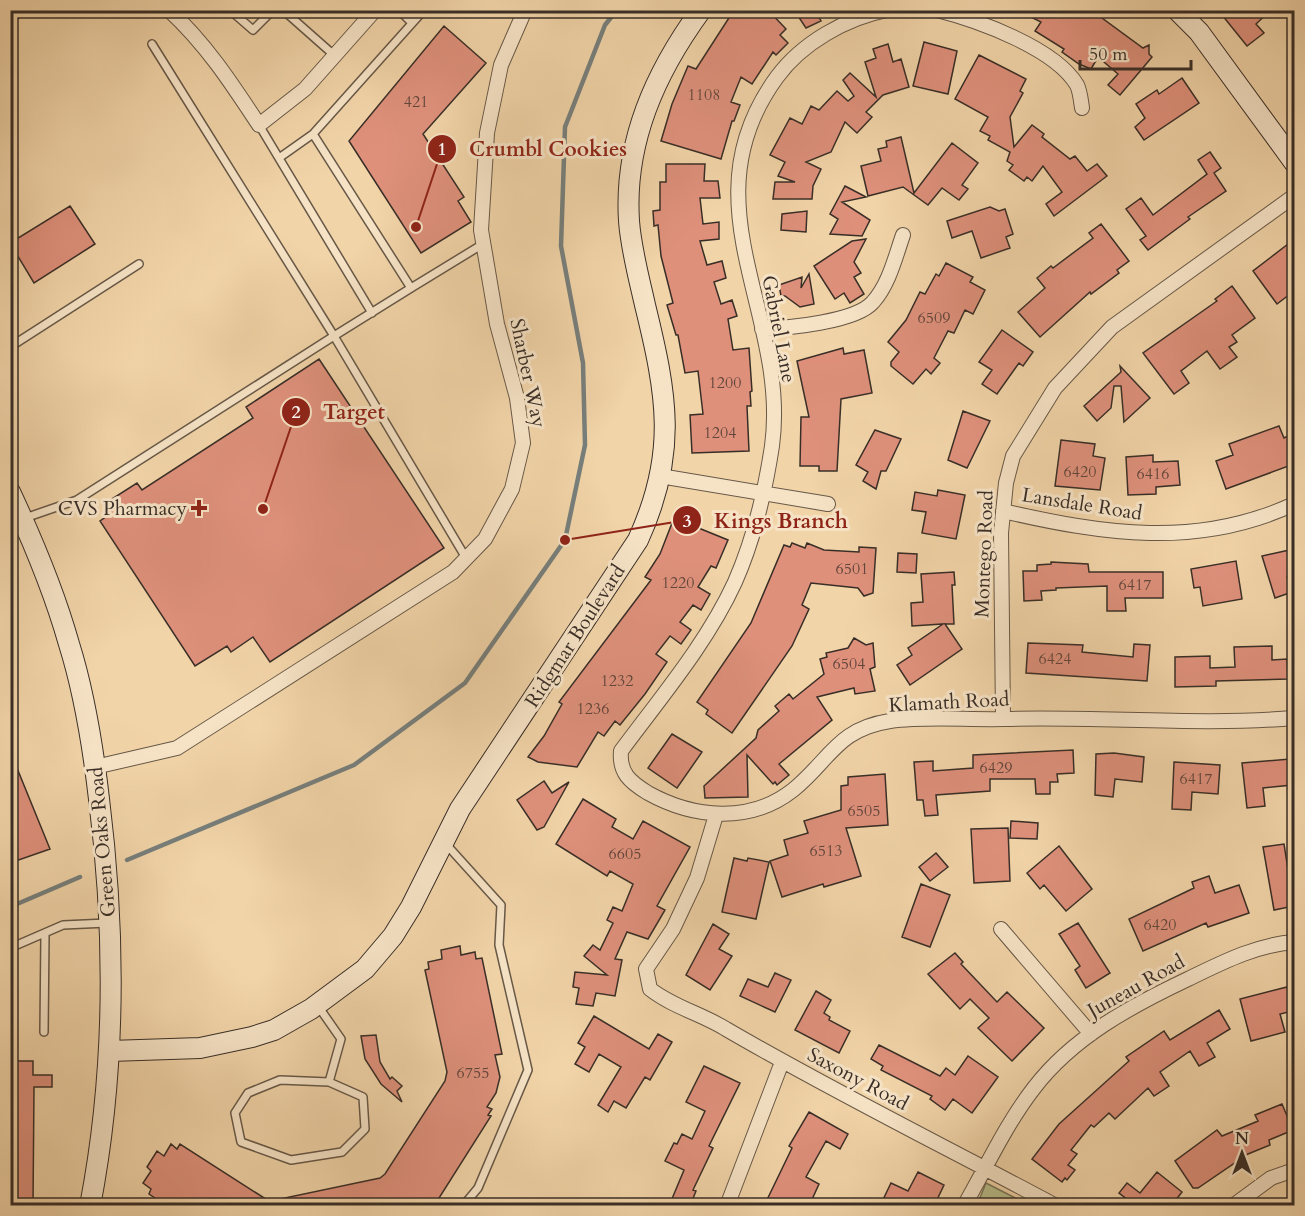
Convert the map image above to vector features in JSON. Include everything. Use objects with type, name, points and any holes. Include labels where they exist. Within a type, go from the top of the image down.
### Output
[{"type":"street","points":[[169,10],[218,63],[259,125],[305,89],[375,10]]},
{"type":"street","name":"Sharber Way","points":[[95,767],[177,748],[453,572],[485,539],[512,489],[523,443],[518,398],[497,324],[482,230],[487,134],[501,65],[525,10]]},
{"type":"street","name":"Ridgmar Boulevard","points":[[110,1051],[200,1048],[274,1030],[365,969],[393,936],[411,907],[460,809],[638,540],[649,517],[660,476],[667,430],[663,387],[637,270],[629,221],[629,178],[637,135],[650,93],[675,45],[700,10]]},
{"type":"street","name":"Gabriel Lane","points":[[620,762],[621,751],[709,629],[734,582],[752,538],[763,494],[772,444],[772,394],[762,329],[741,236],[737,197],[741,154],[749,123],[766,91],[786,64],[811,44],[842,26],[870,14],[887,10]]},
{"type":"street","points":[[938,10],[970,19],[1010,35],[1045,57],[1078,86],[1082,108]]},
{"type":"street","points":[[1177,10],[1199,32],[1294,162]]},
{"type":"street","name":"Montego Road","points":[[1003,719],[1001,683],[1003,511],[1013,456],[1055,388],[1112,327],[1294,196]]},
{"type":"street","points":[[762,329],[798,327],[862,310],[872,304],[885,284],[903,235]]},
{"type":"street","points":[[660,476],[828,504]]},
{"type":"street","name":"Green Oaks Road","points":[[10,492],[48,580],[81,688],[95,767],[107,858],[112,969],[110,1051],[103,1140],[90,1206]]},
{"type":"street","name":"Lansdale Road","points":[[1003,511],[1074,527],[1157,535],[1221,528],[1294,504]]},
{"type":"street","name":"Klamath Road","points":[[620,762],[628,780],[649,794],[685,809],[716,815],[734,815],[758,808],[792,790],[846,737],[859,730],[890,721],[1047,717],[1257,721],[1294,718]]},
{"type":"street","name":"Saxony Road","points":[[716,815],[698,878],[673,929],[646,969],[650,989],[662,998],[718,1024],[782,1062],[1056,1206]]},
{"type":"street","points":[[1001,929],[1091,1034]]},
{"type":"street","name":"Juneau Road","points":[[964,1206],[1009,1125],[1035,1087],[1072,1048],[1144,1000],[1233,957],[1261,947],[1294,942]]},
{"type":"street","points":[[727,1206],[782,1062]]},
{"type":"street","points":[[1233,1206],[1271,1178],[1294,1170]]},
{"type":"lane","points":[[230,10],[253,30],[271,11]]},
{"type":"lane","points":[[283,10],[335,56]]},
{"type":"lane","points":[[399,10],[412,23]]},
{"type":"lane","points":[[279,158],[313,134],[424,10]]},
{"type":"lane","points":[[152,44],[334,336],[466,558]]},
{"type":"lane","points":[[259,125],[372,313]]},
{"type":"lane","points":[[313,134],[411,288]]},
{"type":"lane","points":[[23,519],[77,500],[334,336],[484,244]]},
{"type":"lane","points":[[10,347],[139,264]]},
{"type":"lane","points":[[444,842],[501,904],[499,945],[528,1070],[478,1188],[463,1206]]},
{"type":"lane","points":[[10,948],[63,925],[110,922]]},
{"type":"lane","points":[[44,1032],[45,933]]},
{"type":"lane","points":[[316,1004],[341,1039],[329,1082]]},
{"type":"lane","points":[[280,1080],[329,1082],[363,1097],[365,1129],[342,1152],[291,1160],[241,1142],[235,1113],[248,1093],[280,1080]]},
{"type":"green space","points":[[986,1183],[1029,1205],[977,1205]]},
{"type":"building","points":[[734,10],[768,10],[786,29],[780,35],[788,43],[776,55],[773,52],[752,84],[741,77],[731,102],[740,105],[732,121],[721,159],[661,141],[672,104],[688,66],[696,69]]},
{"type":"building","points":[[794,10],[815,10],[821,21],[806,28]]},
{"type":"building","points":[[1017,10],[1091,10],[1143,48],[1149,45],[1149,54],[1152,57],[1120,95],[1108,85],[1118,74],[1098,57],[1091,69],[1079,64],[1062,52],[1064,49],[1035,31],[1041,22]]},
{"type":"building","points":[[1218,10],[1271,10],[1256,24],[1264,33],[1247,46]]},
{"type":"building","points":[[444,26],[486,63],[423,134],[464,197],[458,201],[471,222],[421,253],[349,141]]},
{"type":"building","points":[[924,42],[957,51],[948,94],[913,86]]},
{"type":"building","points":[[888,44],[893,62],[901,59],[909,87],[883,95],[866,112],[872,117],[857,133],[845,122],[831,152],[806,162],[821,169],[813,186],[812,199],[773,199],[775,182],[795,182],[778,176],[785,162],[770,155],[790,118],[802,124],[811,106],[819,110],[837,91],[848,101],[854,96],[843,80],[850,73],[876,97],[865,62],[876,58],[873,49]]},
{"type":"building","points":[[979,55],[1026,79],[1020,91],[1023,93],[1010,117],[1014,147],[1032,125],[1044,134],[1042,137],[1070,159],[1075,156],[1087,171],[1097,164],[1107,176],[1054,216],[1046,204],[1062,192],[1043,166],[1032,181],[1027,177],[1024,181],[1009,170],[1013,165],[1007,161],[1010,152],[988,140],[990,136],[980,131],[988,117],[955,99]]},
{"type":"building","points":[[1182,78],[1199,103],[1144,140],[1135,127],[1145,118],[1136,104],[1157,90],[1159,94]]},
{"type":"building","points":[[901,137],[914,193],[952,143],[978,163],[962,185],[968,189],[959,200],[942,188],[928,205],[903,187],[868,196],[861,166],[881,161],[878,149],[887,147],[886,141]]},
{"type":"building","points":[[1210,152],[1221,168],[1214,173],[1226,191],[1188,217],[1190,219],[1148,250],[1140,240],[1146,236],[1126,209],[1141,198],[1153,215],[1207,174],[1198,160]]},
{"type":"building","points":[[666,164],[705,164],[704,181],[718,181],[720,198],[700,198],[703,224],[719,222],[719,239],[700,241],[707,265],[722,261],[726,278],[714,282],[721,304],[732,300],[737,316],[728,319],[733,350],[749,348],[752,391],[750,392],[751,406],[747,406],[749,451],[692,453],[690,415],[703,414],[698,371],[685,373],[678,335],[676,335],[667,305],[673,303],[661,256],[658,225],[654,226],[653,211],[660,210],[660,182],[666,182]]},
{"type":"building","points":[[845,186],[866,197],[842,202],[870,220],[862,236],[830,234],[838,219],[830,214]]},
{"type":"building","points":[[70,206],[95,244],[34,283],[10,243]]},
{"type":"building","points":[[990,207],[999,211],[1005,209],[1013,234],[1006,237],[1010,248],[981,258],[972,231],[952,238],[947,221]]},
{"type":"building","points":[[807,211],[806,232],[781,230],[782,214]]},
{"type":"building","points":[[1101,224],[1129,261],[1117,270],[1119,273],[1091,294],[1090,292],[1040,337],[1018,312],[1045,288],[1037,278],[1093,238],[1089,233]]},
{"type":"building","points":[[866,239],[854,262],[861,273],[854,277],[864,294],[850,303],[844,293],[835,299],[814,266],[852,241]]},
{"type":"building","points":[[1288,244],[1294,253],[1294,291],[1277,304],[1253,271]]},
{"type":"building","points":[[946,263],[973,277],[970,282],[985,290],[973,314],[965,310],[954,333],[948,331],[934,358],[940,363],[931,374],[926,369],[913,384],[891,366],[891,362],[899,352],[888,342],[906,320],[920,292],[925,294],[936,274],[939,276]]},
{"type":"building","points":[[809,274],[814,304],[800,307],[785,296],[781,296],[779,285],[802,277],[801,288]]},
{"type":"building","points":[[1232,286],[1255,318],[1232,335],[1237,342],[1229,347],[1237,357],[1220,369],[1207,351],[1181,371],[1189,383],[1174,394],[1143,353],[1217,301],[1215,299]]},
{"type":"building","points":[[1002,330],[1033,352],[1023,366],[1019,363],[997,394],[982,384],[992,370],[979,362]]},
{"type":"building","points":[[843,348],[844,354],[864,350],[872,393],[841,399],[837,471],[819,471],[819,466],[800,466],[801,417],[809,417],[797,361]]},
{"type":"building","points":[[319,359],[444,548],[270,662],[253,637],[231,652],[227,646],[195,666],[100,521],[110,514],[104,504],[137,483],[142,490],[253,418],[246,407]]},
{"type":"building","points":[[1120,366],[1150,398],[1124,422],[1121,386],[1114,386],[1111,408],[1097,421],[1084,406],[1121,372]]},
{"type":"building","points":[[963,411],[990,421],[967,468],[948,460]]},
{"type":"building","points":[[1279,426],[1284,438],[1294,433],[1294,464],[1226,489],[1216,461],[1233,455],[1229,444]]},
{"type":"building","points":[[875,430],[901,439],[886,471],[881,471],[876,489],[863,481],[868,472],[856,465]]},
{"type":"building","points":[[1061,440],[1095,444],[1093,456],[1105,458],[1100,490],[1055,486]]},
{"type":"building","points":[[1153,455],[1153,462],[1178,461],[1180,485],[1156,487],[1156,494],[1128,495],[1126,457]]},
{"type":"building","points":[[938,490],[965,495],[956,539],[922,533],[926,512],[912,510],[915,492],[937,496]]},
{"type":"building","points":[[674,518],[728,540],[716,568],[711,566],[698,587],[710,594],[701,610],[693,605],[680,622],[691,630],[681,644],[670,636],[656,654],[667,662],[645,694],[620,725],[615,721],[604,736],[598,732],[577,767],[538,762],[528,757],[544,736],[562,704],[559,702],[651,580],[645,577],[660,554]]},
{"type":"building","points":[[792,543],[805,548],[807,543],[824,550],[859,552],[859,547],[876,548],[873,593],[864,596],[858,588],[811,583],[802,605],[809,609],[792,646],[732,733],[706,714],[708,710],[697,702],[751,623],[784,545],[790,547]]},
{"type":"building","points":[[1294,549],[1294,574],[1287,577],[1292,592],[1275,598],[1262,556]]},
{"type":"building","points":[[898,553],[917,554],[916,573],[897,572]]},
{"type":"building","points":[[1236,561],[1242,599],[1203,606],[1200,587],[1194,588],[1191,569]]},
{"type":"building","points":[[1051,562],[1088,564],[1089,572],[1163,572],[1163,598],[1125,598],[1126,611],[1107,611],[1107,586],[1056,588],[1056,590],[1041,591],[1042,600],[1024,601],[1023,571],[1037,571],[1037,565],[1051,564]]},
{"type":"building","points":[[954,572],[955,585],[952,585],[954,624],[945,624],[962,649],[910,685],[897,665],[912,655],[908,648],[943,624],[912,626],[911,603],[923,602],[921,574]]},
{"type":"building","points":[[854,638],[866,645],[873,643],[875,667],[870,669],[875,691],[855,694],[854,688],[817,697],[832,720],[779,764],[789,775],[777,785],[775,782],[773,784],[747,755],[748,797],[705,798],[704,786],[756,738],[758,730],[779,711],[775,706],[789,694],[793,699],[824,674],[820,659],[827,657],[826,653],[848,648]]},
{"type":"building","points":[[1028,643],[1083,645],[1082,652],[1133,657],[1134,644],[1150,645],[1147,681],[1026,673]]},
{"type":"building","points":[[1272,646],[1272,660],[1287,659],[1288,679],[1216,681],[1216,686],[1175,687],[1175,657],[1210,656],[1210,668],[1235,667],[1234,647]]},
{"type":"building","points":[[672,734],[702,752],[677,788],[648,768]]},
{"type":"building","points":[[1073,750],[1074,773],[1057,774],[1058,782],[1050,782],[1050,794],[1036,794],[1035,779],[990,779],[990,791],[936,795],[938,815],[925,816],[923,800],[917,800],[914,762],[933,761],[933,771],[973,768],[973,755]]},
{"type":"building","points":[[10,751],[50,849],[10,863]]},
{"type":"building","points":[[1114,753],[1144,757],[1142,782],[1115,779],[1113,797],[1095,795],[1096,754]]},
{"type":"building","points":[[1290,759],[1292,785],[1263,788],[1265,806],[1247,808],[1242,763]]},
{"type":"building","points":[[1174,762],[1220,765],[1218,794],[1192,792],[1191,810],[1172,809]]},
{"type":"building","points":[[885,774],[888,825],[846,828],[861,876],[824,887],[823,884],[782,897],[770,861],[788,855],[784,840],[808,833],[804,821],[841,810],[841,786],[848,785],[848,777]]},
{"type":"building","points":[[544,781],[552,793],[569,782],[544,827],[537,830],[517,800]]},
{"type":"building","points":[[583,799],[616,819],[612,827],[633,839],[643,821],[690,847],[657,906],[665,910],[648,939],[627,932],[615,959],[622,960],[615,996],[596,993],[593,1006],[576,1004],[579,988],[573,987],[575,972],[607,975],[584,956],[593,945],[600,950],[613,923],[607,920],[613,907],[622,911],[633,884],[610,871],[607,876],[556,844]]},
{"type":"building","points":[[1011,821],[1038,823],[1037,839],[1010,838]]},
{"type":"building","points":[[1008,828],[1010,881],[974,883],[971,829]]},
{"type":"building","points":[[1284,844],[1289,876],[1294,875],[1294,906],[1274,910],[1263,847]]},
{"type":"building","points":[[1059,846],[1092,889],[1066,911],[1044,885],[1040,889],[1027,873]]},
{"type":"building","points":[[936,853],[948,867],[930,881],[919,867]]},
{"type":"building","points":[[734,858],[769,862],[756,919],[722,912]]},
{"type":"building","points":[[1209,876],[1215,893],[1239,885],[1249,913],[1208,927],[1206,923],[1143,951],[1129,919],[1194,888],[1192,882]]},
{"type":"building","points":[[921,884],[950,895],[930,947],[902,937]]},
{"type":"building","points":[[1078,923],[1110,973],[1086,988],[1075,970],[1080,966],[1059,934]]},
{"type":"building","points":[[713,924],[729,934],[719,949],[732,956],[710,990],[686,975]]},
{"type":"building","points":[[460,946],[461,955],[475,952],[476,959],[482,958],[502,1054],[495,1055],[500,1077],[496,1093],[487,1107],[492,1109],[488,1115],[491,1116],[434,1206],[167,1206],[149,1194],[151,1189],[143,1183],[151,1171],[147,1167],[157,1151],[164,1156],[171,1144],[177,1149],[180,1144],[275,1205],[275,1200],[380,1178],[385,1174],[445,1081],[447,1072],[425,970],[429,969],[428,962],[442,959],[441,950]]},
{"type":"building","points":[[955,953],[963,962],[961,964],[997,1002],[1007,992],[1044,1028],[1012,1061],[978,1028],[989,1018],[970,999],[960,1009],[928,974]]},
{"type":"building","points":[[775,973],[791,980],[775,1012],[740,996],[748,979],[768,987]]},
{"type":"building","points":[[1287,987],[1293,1011],[1280,1014],[1285,1032],[1251,1041],[1240,999]]},
{"type":"building","points":[[816,991],[831,1000],[824,1013],[830,1017],[829,1020],[850,1031],[839,1053],[795,1030]]},
{"type":"building","points":[[1219,1010],[1230,1029],[1207,1043],[1215,1057],[1199,1066],[1190,1051],[1160,1072],[1169,1086],[1154,1096],[1148,1088],[1115,1119],[1109,1113],[1094,1127],[1091,1125],[1071,1150],[1077,1154],[1068,1165],[1075,1170],[1067,1180],[1065,1178],[1062,1182],[1032,1159],[1059,1124],[1129,1061],[1126,1057],[1164,1031],[1170,1040]]},
{"type":"building","points":[[594,1016],[649,1049],[658,1034],[672,1042],[650,1080],[645,1077],[626,1108],[614,1101],[608,1112],[598,1105],[621,1067],[599,1054],[589,1072],[575,1064],[585,1047],[578,1043]]},
{"type":"building","points":[[376,1035],[380,1062],[390,1079],[392,1077],[402,1086],[397,1091],[402,1102],[381,1084],[365,1059],[361,1036]]},
{"type":"building","points":[[879,1045],[940,1076],[946,1068],[955,1075],[968,1056],[998,1077],[972,1113],[953,1099],[945,1110],[930,1099],[932,1096],[881,1070],[883,1066],[871,1059]]},
{"type":"building","points":[[10,1061],[33,1061],[33,1075],[52,1075],[52,1087],[34,1087],[33,1206],[10,1206]]},
{"type":"building","points":[[704,1066],[740,1083],[709,1146],[713,1148],[693,1190],[696,1191],[690,1206],[669,1206],[684,1170],[665,1161],[674,1143],[677,1144],[682,1134],[692,1139],[705,1111],[686,1102]]},
{"type":"building","points":[[1282,1104],[1293,1130],[1269,1140],[1270,1145],[1248,1154],[1198,1188],[1193,1188],[1175,1161],[1217,1130],[1222,1136],[1258,1121],[1255,1115]]},
{"type":"building","points":[[809,1112],[848,1134],[840,1149],[826,1141],[806,1177],[819,1184],[809,1206],[764,1206],[792,1148],[789,1146]]},
{"type":"building","points":[[918,1172],[944,1185],[934,1206],[880,1206],[891,1183],[908,1191]]},
{"type":"building","points":[[1157,1172],[1182,1192],[1171,1206],[1130,1206],[1132,1203],[1119,1193],[1127,1183],[1140,1193]]},
{"type":"waterway","points":[[127,860],[354,765],[465,683],[565,540],[585,445],[583,363],[561,246],[565,127],[605,25],[617,10]]},
{"type":"waterway","points":[[10,907],[80,877]]},
{"type":"place","name":"Crumbl Cookies","points":[[416,227]]},
{"type":"place","name":"CVS Pharmacy","points":[[199,508]]},
{"type":"place","name":"Target","points":[[263,509]]},
{"type":"place","name":"Kings Branch","points":[[565,540]]}]
